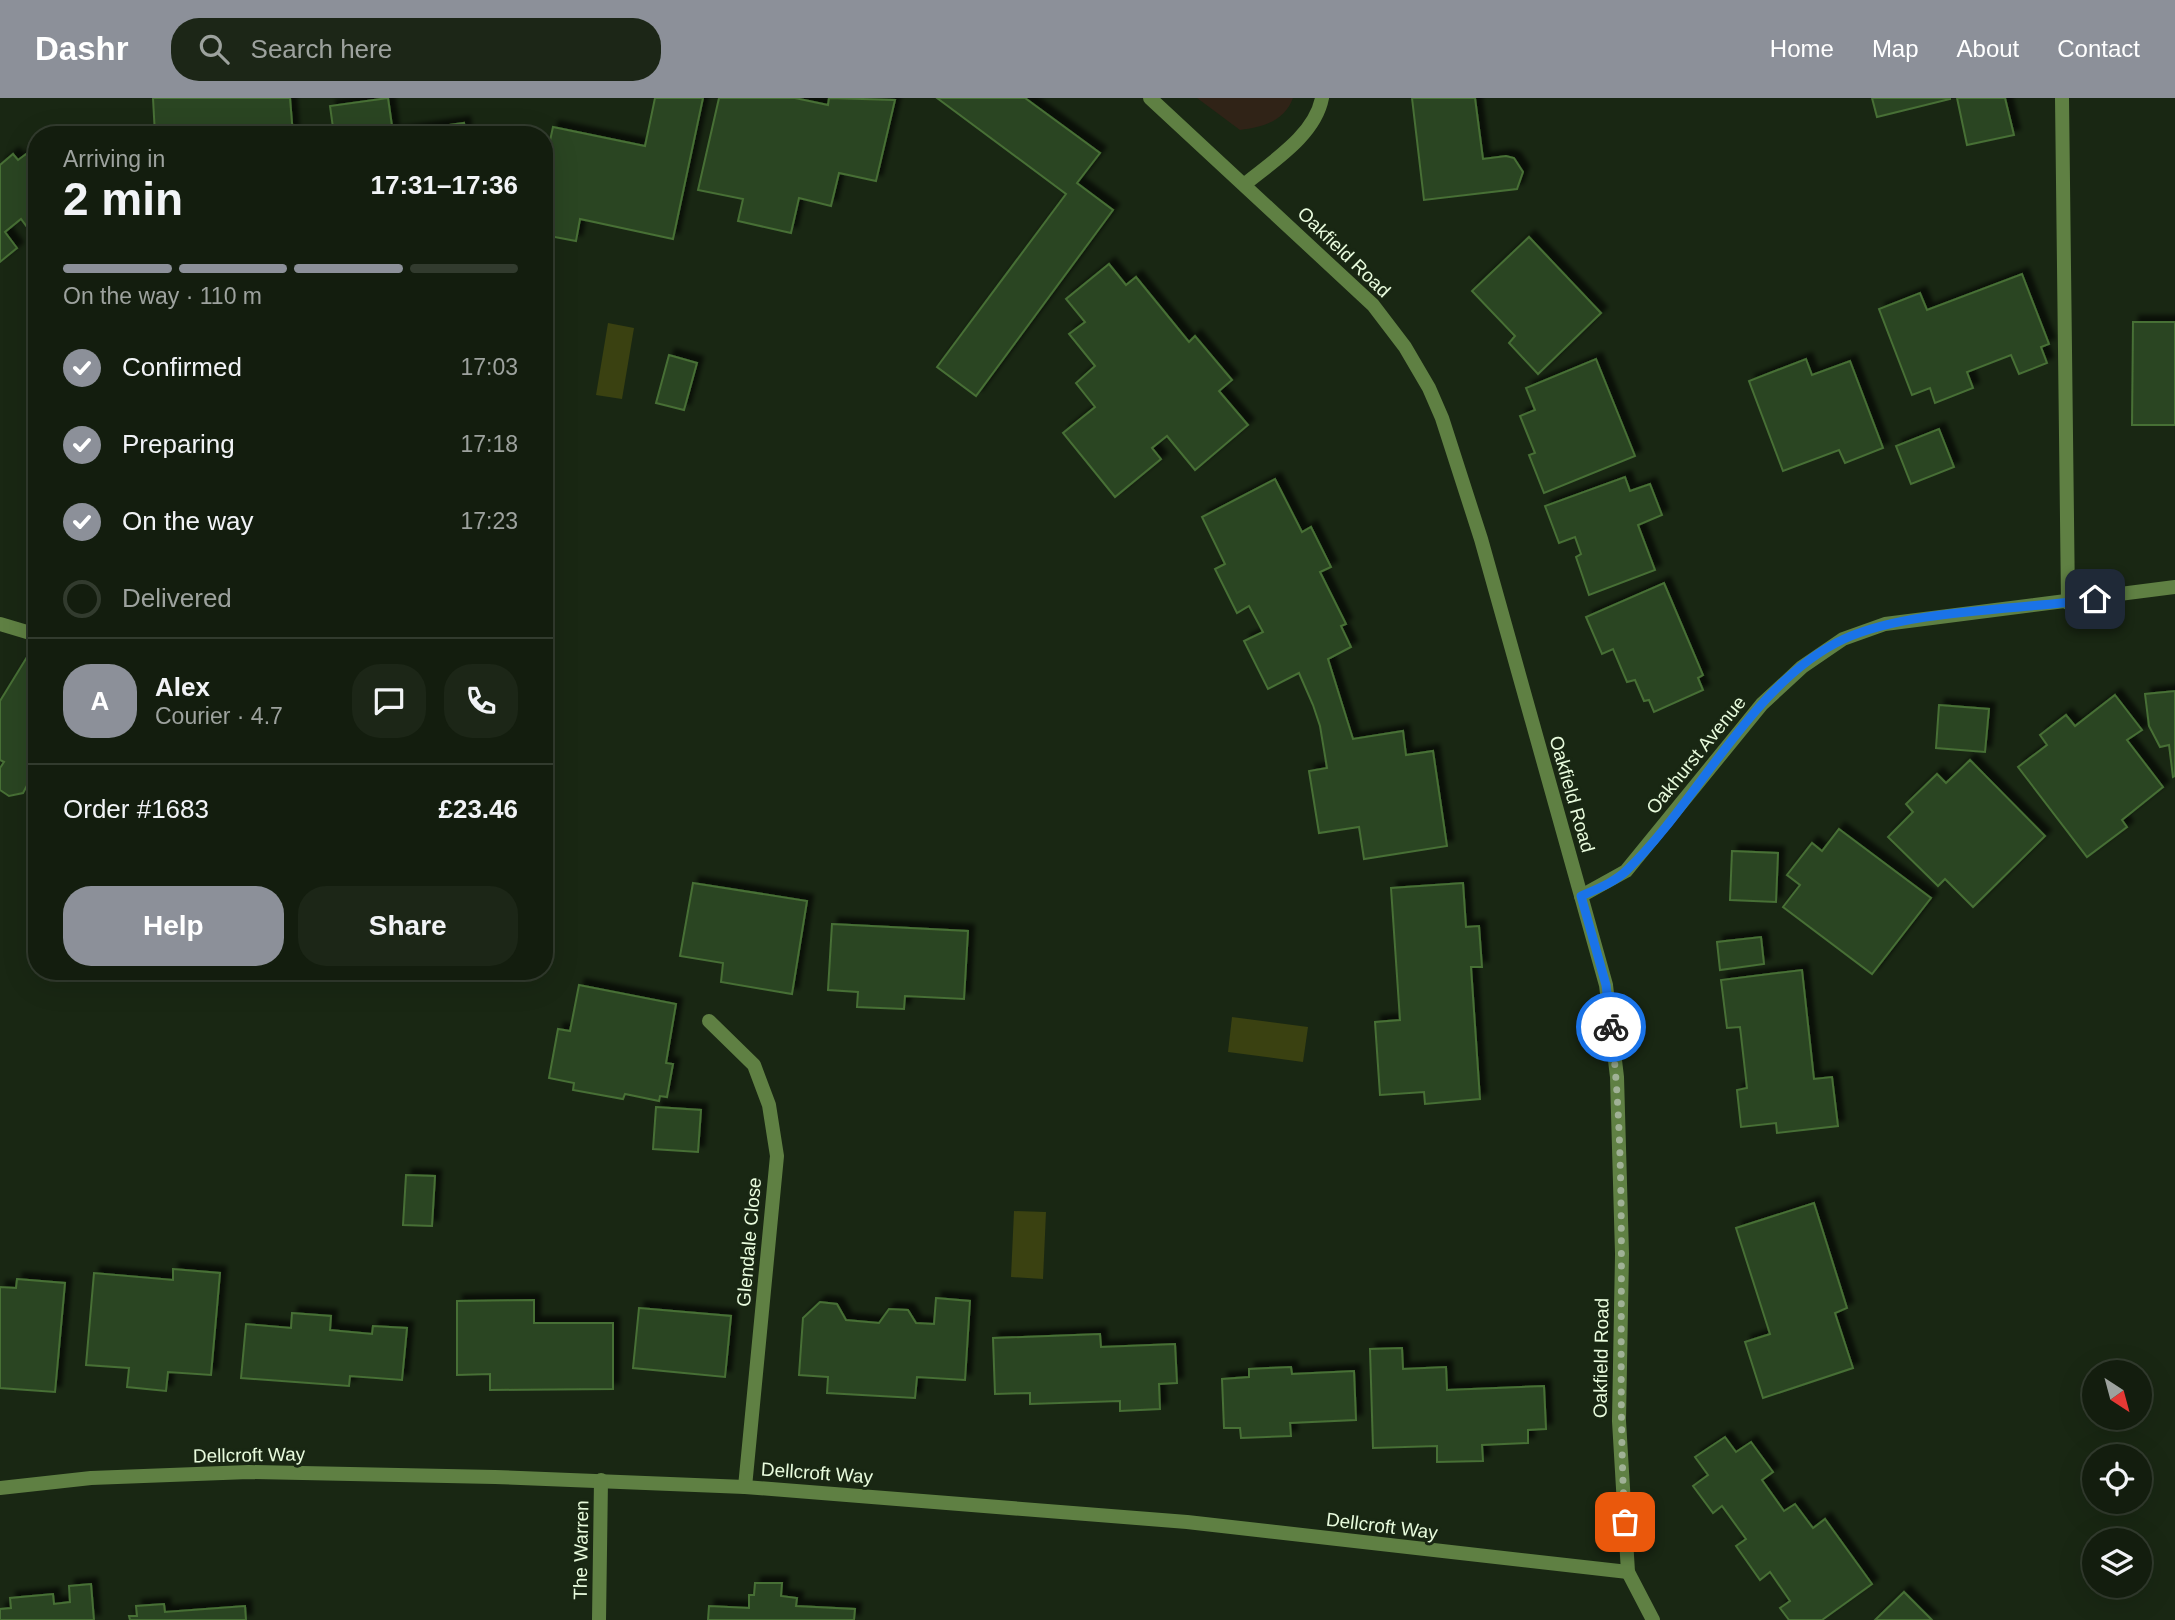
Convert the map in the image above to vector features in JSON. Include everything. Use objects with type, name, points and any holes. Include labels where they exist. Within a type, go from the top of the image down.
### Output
[{"type":"street","name":"Oakfield Road","points":[[1150,98],[1373,304],[1405,347],[1429,388],[1481,539],[1606,985],[1617,1077],[1622,1254],[1619,1421],[1628,1572],[1653,1620]]},
{"type":"street","points":[[1245,184],[1294,143],[1320,110],[1322,98]]},
{"type":"street","points":[[2062,98],[2068,603]]},
{"type":"street","name":"Oakhurst Avenue","points":[[1581,896],[1626,871],[1762,704],[1802,667],[1843,639],[1885,624],[2068,603],[2175,587]]},
{"type":"street","points":[[0,624],[28,632]]},
{"type":"street","name":"Glendale Close","points":[[709,1021],[754,1065],[769,1105],[777,1156],[745,1487]]},
{"type":"street","name":"Dellcroft Way","points":[[0,1488],[91,1478],[249,1472],[601,1480],[745,1487],[1187,1522],[1628,1572]]},
{"type":"street","name":"The Warren","points":[[599,1620],[601,1480]]},
{"type":"shaded area","points":[[1197,98],[1293,98],[1278,118],[1264,125],[1240,130]]},
{"type":"shaded area","points":[[608,323],[634,328],[622,399],[596,395]]},
{"type":"shaded area","points":[[1232,1017],[1308,1027],[1303,1062],[1228,1052]]},
{"type":"shaded area","points":[[1014,1211],[1046,1212],[1043,1279],[1011,1277]]},
{"type":"building","points":[[153,98],[290,98],[292,126],[155,126]]},
{"type":"building","points":[[388,98],[392,126],[333,126],[330,106]]},
{"type":"building","points":[[655,98],[703,98],[673,239],[580,219],[576,241],[553,237],[553,127],[645,146]]},
{"type":"building","points":[[719,98],[795,98],[828,105],[829,98],[895,100],[876,181],[839,173],[831,206],[799,198],[791,233],[738,221],[743,199],[698,190]]},
{"type":"building","points":[[937,98],[1025,98],[1100,153],[1077,183],[1113,210],[976,396],[937,367],[1066,194]]},
{"type":"building","points":[[1412,98],[1475,98],[1483,159],[1506,156],[1514,158],[1523,172],[1517,189],[1424,200]]},
{"type":"building","points":[[1872,98],[1950,98],[1950,99],[1877,117]]},
{"type":"building","points":[[1957,98],[2005,98],[2014,135],[1967,145]]},
{"type":"building","points":[[464,123],[464,126],[443,126]]},
{"type":"building","points":[[28,153],[28,228],[21,219],[5,232],[17,248],[0,262],[0,165],[13,154],[18,160]]},
{"type":"building","points":[[1529,237],[1601,313],[1538,374],[1509,343],[1515,336],[1472,291]]},
{"type":"building","points":[[1109,264],[1126,285],[1136,277],[1189,342],[1195,336],[1232,380],[1219,391],[1248,425],[1195,470],[1167,436],[1152,448],[1161,459],[1115,497],[1063,433],[1095,407],[1076,383],[1095,366],[1069,334],[1085,322],[1066,299]]},
{"type":"building","points":[[2022,274],[2049,344],[2041,347],[2047,363],[2019,374],[2011,355],[1967,372],[1973,388],[1935,403],[1930,388],[1912,395],[1879,309],[1920,293],[1927,310]]},
{"type":"building","points":[[2133,322],[2175,322],[2175,425],[2132,425]]},
{"type":"building","points":[[669,355],[697,363],[684,410],[656,403]]},
{"type":"building","points":[[1596,359],[1635,456],[1544,493],[1529,455],[1535,453],[1520,416],[1535,410],[1526,388]]},
{"type":"building","points":[[1806,359],[1812,375],[1850,361],[1883,448],[1845,463],[1839,450],[1783,471],[1749,381]]},
{"type":"building","points":[[1939,429],[1954,467],[1911,484],[1896,446]]},
{"type":"building","points":[[1625,477],[1630,491],[1650,484],[1662,515],[1638,525],[1655,570],[1589,595],[1576,557],[1581,554],[1575,537],[1559,543],[1545,506]]},
{"type":"building","points":[[1275,479],[1302,532],[1311,527],[1331,567],[1320,572],[1346,624],[1341,626],[1351,647],[1328,659],[1353,739],[1403,731],[1406,755],[1433,751],[1447,846],[1364,859],[1359,827],[1319,833],[1309,771],[1327,768],[1320,726],[1313,705],[1299,673],[1268,689],[1244,641],[1263,632],[1249,606],[1237,613],[1215,569],[1225,564],[1202,517]]},
{"type":"building","points":[[1664,583],[1703,675],[1698,678],[1703,690],[1654,712],[1649,700],[1644,701],[1635,680],[1627,682],[1613,649],[1602,654],[1586,617]]},
{"type":"building","points":[[28,658],[28,784],[23,793],[9,796],[0,790],[0,768],[4,762],[0,760],[0,701]]},
{"type":"building","points":[[2175,691],[2173,777],[2169,745],[2160,747],[2149,726],[2145,694]]},
{"type":"building","points":[[2115,695],[2142,730],[2127,740],[2163,787],[2122,820],[2127,827],[2087,857],[2018,767],[2047,745],[2040,735],[2066,715],[2075,726]]},
{"type":"building","points":[[1939,705],[1989,709],[1985,752],[1936,748]]},
{"type":"building","points":[[1970,760],[2045,836],[1973,907],[1945,879],[1938,886],[1888,837],[1913,812],[1906,804],[1937,774],[1946,783]]},
{"type":"building","points":[[1839,829],[1931,898],[1872,974],[1783,907],[1800,885],[1787,875],[1812,843],[1822,851]]},
{"type":"building","points":[[1732,851],[1778,853],[1776,902],[1730,900]]},
{"type":"building","points":[[693,883],[807,901],[792,994],[721,982],[723,963],[680,956]]},
{"type":"building","points":[[1463,883],[1466,927],[1479,926],[1482,967],[1471,967],[1480,1099],[1425,1104],[1424,1092],[1380,1095],[1375,1022],[1400,1020],[1391,888]]},
{"type":"building","points":[[832,924],[968,931],[964,999],[905,996],[904,1009],[857,1007],[858,992],[828,990]]},
{"type":"building","points":[[1761,937],[1764,964],[1720,970],[1717,942]]},
{"type":"building","points":[[1802,970],[1814,1079],[1832,1077],[1838,1126],[1777,1133],[1776,1123],[1741,1127],[1737,1090],[1747,1088],[1740,1027],[1727,1028],[1721,980]]},
{"type":"building","points":[[579,985],[676,1004],[666,1063],[673,1064],[667,1097],[660,1096],[659,1101],[625,1094],[623,1099],[573,1090],[574,1083],[549,1078],[558,1029],[570,1031]]},
{"type":"building","points":[[656,1107],[701,1110],[698,1152],[653,1149]]},
{"type":"building","points":[[406,1175],[435,1176],[432,1226],[403,1225]]},
{"type":"building","points":[[1814,1203],[1847,1308],[1835,1313],[1853,1368],[1763,1398],[1745,1342],[1770,1334],[1736,1228]]},
{"type":"building","points":[[173,1269],[220,1273],[211,1375],[168,1372],[166,1391],[127,1387],[129,1368],[86,1365],[94,1273],[173,1280]]},
{"type":"building","points":[[17,1279],[65,1283],[55,1392],[0,1388],[0,1287],[16,1288]]},
{"type":"building","points":[[936,1298],[970,1301],[965,1380],[917,1377],[915,1398],[827,1393],[828,1377],[799,1375],[803,1318],[820,1302],[837,1304],[846,1320],[879,1323],[889,1309],[908,1310],[916,1323],[934,1324]]},
{"type":"building","points":[[534,1300],[534,1323],[613,1323],[613,1389],[490,1390],[490,1374],[457,1375],[457,1301]]},
{"type":"building","points":[[639,1308],[731,1316],[725,1377],[633,1368]]},
{"type":"building","points":[[292,1313],[331,1316],[330,1330],[372,1334],[373,1326],[407,1328],[402,1380],[350,1376],[349,1386],[241,1378],[246,1324],[291,1328]]},
{"type":"building","points":[[1100,1334],[1101,1347],[1175,1344],[1177,1383],[1159,1384],[1160,1409],[1120,1411],[1120,1401],[1030,1404],[1030,1393],[995,1394],[993,1338]]},
{"type":"building","points":[[1402,1348],[1403,1369],[1446,1367],[1447,1390],[1544,1386],[1546,1429],[1528,1430],[1528,1443],[1482,1445],[1483,1461],[1437,1462],[1437,1446],[1373,1448],[1370,1349]]},
{"type":"building","points":[[1291,1367],[1292,1374],[1354,1371],[1356,1420],[1290,1423],[1291,1436],[1241,1438],[1240,1428],[1224,1428],[1222,1379],[1249,1377],[1249,1369]]},
{"type":"building","points":[[1725,1437],[1736,1452],[1751,1442],[1773,1472],[1762,1480],[1784,1511],[1795,1504],[1813,1528],[1825,1519],[1872,1584],[1822,1620],[1789,1620],[1780,1608],[1790,1601],[1770,1572],[1760,1580],[1736,1546],[1746,1539],[1722,1506],[1713,1513],[1693,1486],[1708,1475],[1695,1457]]},
{"type":"building","points":[[755,1583],[782,1583],[781,1596],[797,1598],[796,1606],[855,1609],[854,1620],[708,1620],[709,1606],[749,1608],[749,1595],[754,1595]]},
{"type":"building","points":[[91,1584],[94,1620],[0,1620],[0,1609],[11,1608],[10,1598],[53,1594],[54,1604],[70,1602],[69,1586]]},
{"type":"building","points":[[1904,1592],[1932,1620],[1875,1620]]},
{"type":"building","points":[[164,1604],[165,1612],[245,1606],[246,1620],[130,1620],[129,1616],[137,1616],[136,1606]]},
{"type":"way so far","points":[[1611,1027],[1617,1077],[1622,1254],[1619,1421],[1625,1522]]},
{"type":"route","points":[[1611,1027],[1606,985],[1581,896],[1626,871],[1762,704],[1802,667],[1843,639],[1885,624],[2095,599]]}]
